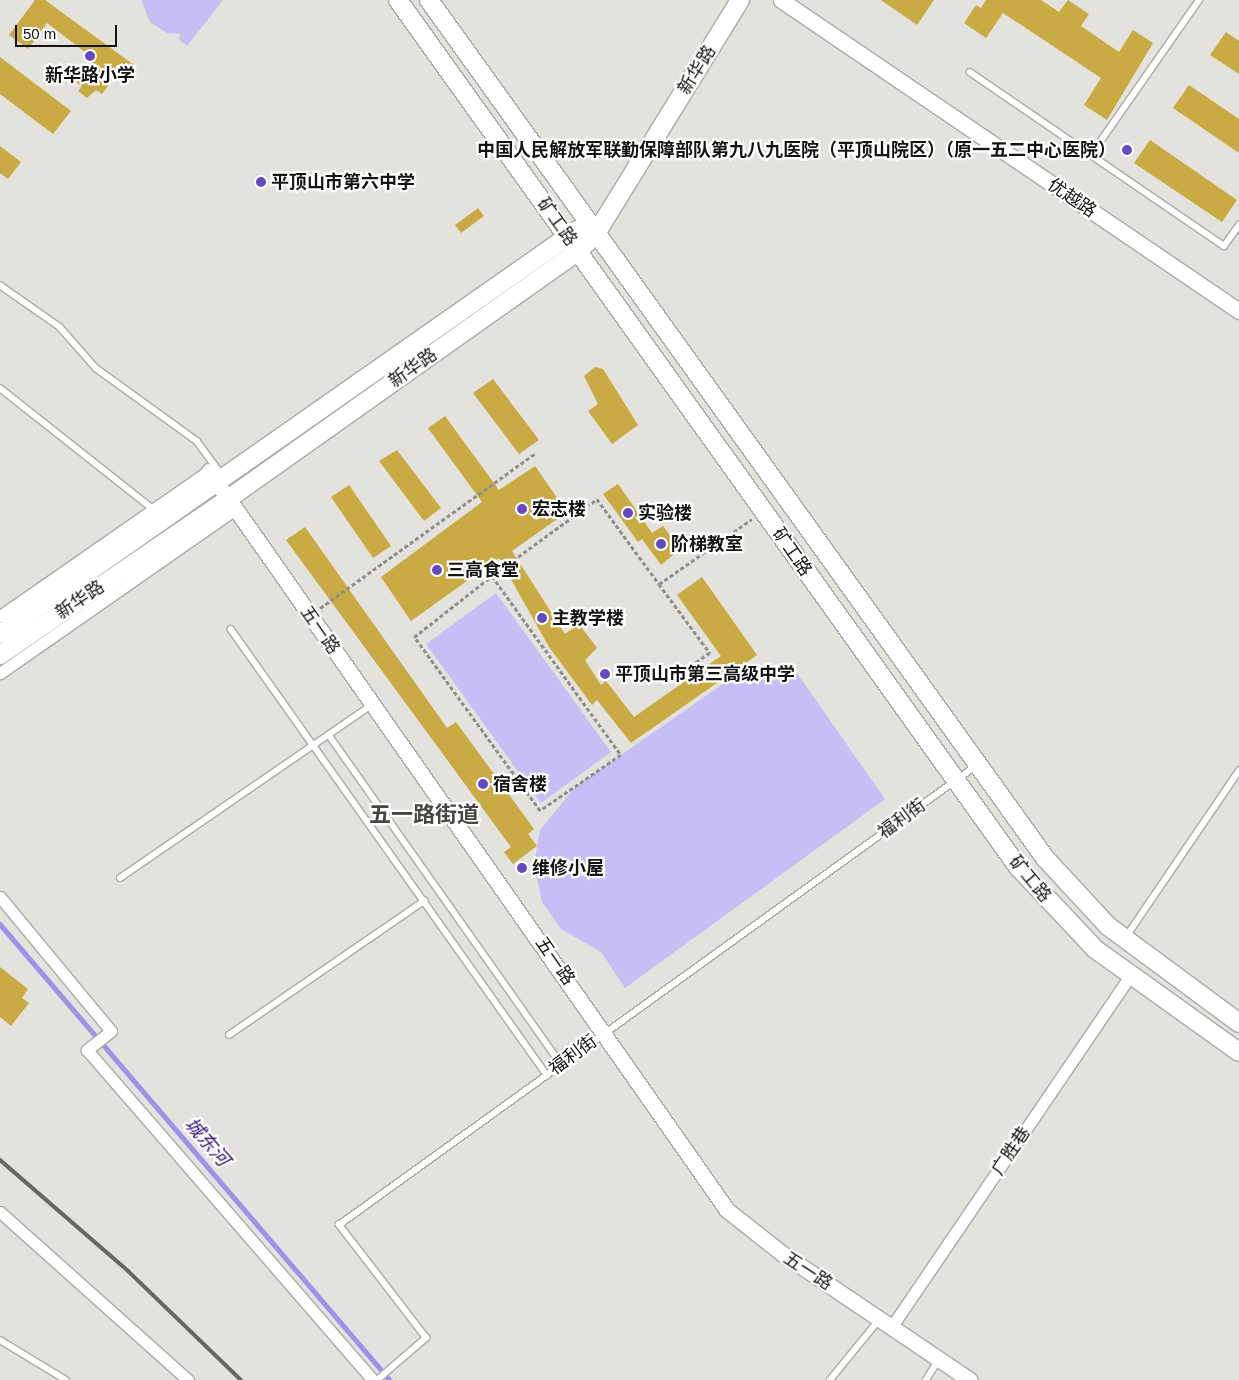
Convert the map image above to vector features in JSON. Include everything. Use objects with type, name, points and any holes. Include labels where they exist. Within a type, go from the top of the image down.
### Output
[{"type":"main road","name":"矿工路","points":[[398,0],[954,781],[1043,895],[1095,949],[1130,976],[1239,1052]]},
{"type":"main road","name":"矿工路","points":[[429,0],[976,766],[1068,886],[1124,940],[1239,1023]]},
{"type":"main road","name":"新华路","points":[[0,634],[217,478],[566,235],[592,230],[727,0]]},
{"type":"main road","name":"新华路","points":[[0,655],[232,504],[578,251],[740,0]]},
{"type":"street","name":"优越路","points":[[781,0],[1239,311]]},
{"type":"street","name":"五一路","points":[[217,478],[232,504],[605,1032],[727,1210],[768,1244],[970,1380]]},
{"type":"street","points":[[0,616],[153,509],[217,478]]},
{"type":"street","points":[[0,673],[232,504]]},
{"type":"street","points":[[0,897],[112,1031],[87,1050],[373,1380]]},
{"type":"street","name":"广胜巷","points":[[886,1322],[1130,976]]},
{"type":"street","points":[[0,1212],[188,1380]]},
{"type":"lane","points":[[1091,155],[1199,0]]},
{"type":"lane","points":[[970,72],[1224,246],[1239,225]]},
{"type":"lane","points":[[0,285],[60,327],[96,368],[197,441],[217,478]]},
{"type":"lane","points":[[0,388],[153,509]]},
{"type":"lane","points":[[231,629],[547,1075]]},
{"type":"lane","points":[[120,878],[373,704]]},
{"type":"lane","points":[[329,734],[561,1064]]},
{"type":"lane","name":"福利街","points":[[377,1380],[426,1338],[339,1225],[976,766]]},
{"type":"lane","points":[[1124,940],[1239,771]]},
{"type":"lane","points":[[229,1034],[424,901]]},
{"type":"lane","points":[[830,1380],[886,1322]]},
{"type":"lane","points":[[0,1340],[66,1380]]},
{"type":"lane","points":[[926,1380],[939,1359]]},
{"type":"path","points":[[325,605],[534,454]]},
{"type":"path","points":[[492,576],[621,754],[540,811],[414,637],[492,576],[597,499],[710,653],[672,679]]},
{"type":"path","points":[[659,584],[763,511]]},
{"type":"shaded area","points":[[141,0],[223,0],[187,46],[178,39],[181,34],[167,33],[150,22]]},
{"type":"shaded area","points":[[496,593],[611,752],[541,803],[426,644]]},
{"type":"shaded area","points":[[753,663],[769,684],[792,666],[885,799],[625,988],[601,952],[561,929],[542,902],[534,864],[540,830],[575,787]]},
{"type":"building","points":[[35,0],[45,0],[134,65],[122,81],[115,76],[102,94],[96,90],[87,98],[78,91],[82,86],[76,82],[94,59],[47,23],[28,49],[9,35]]},
{"type":"building","points":[[881,0],[934,0],[917,25]]},
{"type":"building","points":[[986,0],[1041,0],[1059,12],[1068,0],[1089,14],[1081,26],[1119,52],[1133,30],[1153,43],[1107,120],[1084,105],[1101,78],[1003,13],[986,38],[964,23],[976,5],[981,8]]},
{"type":"building","points":[[1226,32],[1239,41],[1239,74],[1210,55]]},
{"type":"building","points":[[0,57],[71,111],[53,134],[0,94]]},
{"type":"building","points":[[1189,85],[1239,119],[1239,153],[1173,108]]},
{"type":"building","points":[[1150,140],[1237,200],[1222,222],[1134,163]]},
{"type":"building","points":[[0,146],[21,162],[8,179],[0,173]]},
{"type":"building","points":[[478,208],[484,216],[461,233],[455,225]]},
{"type":"building","points":[[595,367],[603,369],[638,425],[612,444],[588,411],[598,404],[584,376]]},
{"type":"building","points":[[493,379],[539,440],[519,454],[473,393]]},
{"type":"building","points":[[445,416],[499,490],[535,466],[567,512],[512,551],[565,634],[579,624],[597,648],[585,660],[601,685],[606,681],[634,717],[721,656],[677,595],[702,577],[757,655],[631,743],[597,700],[592,705],[549,647],[499,558],[411,621],[381,577],[482,502],[428,428]]},
{"type":"building","points":[[397,450],[441,508],[424,521],[379,461]]},
{"type":"building","points":[[618,484],[652,533],[663,526],[680,549],[661,565],[642,539],[638,542],[603,494]]},
{"type":"building","points":[[349,485],[391,546],[373,558],[331,497]]},
{"type":"building","points":[[305,527],[447,728],[456,722],[534,829],[528,834],[537,846],[513,864],[504,852],[511,847],[286,540]]},
{"type":"building","points":[[0,967],[28,989],[22,998],[29,1003],[11,1026],[0,1017]]},
{"type":"waterway","name":"城东河","points":[[0,924],[390,1380]]},
{"type":"railway","points":[[0,1160],[128,1271],[241,1380]]},
{"type":"place","name":"新华路小学","points":[[90,56]]},
{"type":"place","name":"中国人民解放军联勤保障部队第九八九医院（平顶山院区）（原一五二中心医院）","points":[[1127,150]]},
{"type":"place","name":"平顶山市第六中学","points":[[261,182]]},
{"type":"place","name":"宏志楼","points":[[522,509]]},
{"type":"place","name":"实验楼","points":[[628,513]]},
{"type":"place","name":"阶梯教室","points":[[661,544]]},
{"type":"place","name":"三高食堂","points":[[437,570]]},
{"type":"place","name":"主教学楼","points":[[542,618]]},
{"type":"place","name":"平顶山市第三高级中学","points":[[605,674]]},
{"type":"place","name":"宿舍楼","points":[[483,784]]},
{"type":"place","name":"维修小屋","points":[[522,868]]},
{"type":"district","name":"五一路街道","points":[[424,815]]}]
